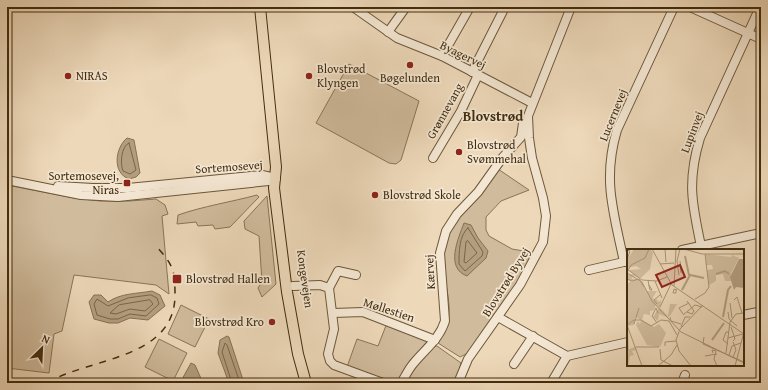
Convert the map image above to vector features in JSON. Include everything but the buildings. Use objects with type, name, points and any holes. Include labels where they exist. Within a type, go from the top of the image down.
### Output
[{"type":"main road","name":"Kongevejen","points":[[260,7],[276,178],[274,188],[287,292],[298,354],[306,383]]},
{"type":"main road","name":"Kongevejen","points":[[276,178],[280,187],[300,333],[312,383]]},
{"type":"street","name":"Byagervej","points":[[352,7],[388,32],[410,44],[442,56],[475,74],[534,100]]},
{"type":"street","points":[[388,32],[406,7]]},
{"type":"street","points":[[442,56],[470,7]]},
{"type":"street","name":"Grønnevang","points":[[433,158],[461,111],[475,74],[503,11],[501,7]]},
{"type":"street","name":"Blovstrød Byvej","points":[[458,383],[468,359],[498,318],[539,252],[546,230],[543,198],[525,137],[528,116],[548,62],[571,7]]},
{"type":"street","name":"Lucernevej","points":[[626,262],[610,198],[609,175],[611,151],[618,130],[674,7]]},
{"type":"street","points":[[690,7],[761,40]]},
{"type":"street","name":"Lupinvej","points":[[701,246],[692,204],[691,180],[694,159],[700,138],[760,7]]},
{"type":"street","name":"Kærvej","points":[[401,383],[412,364],[435,340],[445,321],[440,253],[446,231],[457,214],[478,192],[503,157],[525,137]]},
{"type":"street","name":"Sortemosevej","points":[[22,183],[93,188],[128,188],[262,175],[276,178]]},
{"type":"street","name":"Sortemosevej","points":[[7,180],[46,189],[99,197],[172,193],[269,181],[276,178]]},
{"type":"street","points":[[170,184],[172,193]]},
{"type":"street","points":[[687,249],[761,233]]},
{"type":"street","points":[[589,270],[626,262]]},
{"type":"street","points":[[356,275],[338,271],[329,288],[334,329],[328,354],[334,365],[383,383]]},
{"type":"street","points":[[293,286],[320,285],[329,288]]},
{"type":"street","name":"Møllestien","points":[[333,314],[363,312],[435,340]]},
{"type":"street","points":[[744,315],[758,312]]},
{"type":"street","points":[[498,318],[567,356],[627,342]]},
{"type":"street","points":[[514,364],[533,336]]},
{"type":"street","points":[[552,383],[567,356]]},
{"type":"shaded area","points":[[349,64],[419,101],[401,160],[396,164],[389,163],[316,123]]},
{"type":"shaded area","points":[[498,169],[529,190],[501,201],[486,217],[486,230],[489,236],[512,249],[535,253],[523,275],[470,352],[460,357],[438,343],[447,327],[449,317],[448,296],[443,265],[444,244],[452,224],[459,214]]},
{"type":"shaded area","points":[[7,185],[74,198],[100,201],[156,199],[165,205],[168,214],[162,216],[169,294],[156,285],[74,275],[62,331],[54,334],[49,373],[7,368]]},
{"type":"shaded area","points":[[257,195],[259,197],[230,227],[215,229],[213,225],[198,226],[196,222],[177,224],[178,215]]},
{"type":"shaded area","points":[[267,196],[276,284],[262,297],[258,288],[262,282],[259,236],[245,229],[244,221]]},
{"type":"shaded area","points":[[181,305],[209,319],[195,347],[168,334]]},
{"type":"shaded area","points":[[387,323],[430,340],[411,359],[399,379],[392,383],[347,367],[357,339],[378,346]]},
{"type":"shaded area","points":[[159,339],[187,353],[173,381],[145,367]]},
{"type":"shaded area","points":[[437,346],[461,363],[456,383],[403,383],[431,347]]},
{"type":"water","points":[[127,138],[134,140],[140,173],[136,177],[129,179],[120,171],[117,160],[120,148]]},
{"type":"water","points":[[464,223],[471,225],[478,238],[488,251],[486,258],[467,276],[460,272],[456,267],[455,260],[455,252]]},
{"type":"water","points":[[152,291],[160,295],[165,306],[148,320],[130,318],[118,323],[109,323],[94,319],[89,302],[94,295],[101,295],[108,302],[123,295]]},
{"type":"water","points":[[227,336],[229,337],[244,383],[229,383],[218,353],[220,340]]},
{"type":"water","points":[[191,363],[195,365],[203,383],[180,383]]},
{"type":"railway","points":[[47,383],[64,375],[126,354],[145,345],[161,333],[171,316],[175,286],[172,268],[156,246]]},
{"type":"place","name":"Bøgelunden","points":[[410,65]]},
{"type":"place","name":"NIRAS","points":[[68,76]]},
{"type":"place","name":"Blovstrød Klyngen","points":[[309,76]]},
{"type":"place","name":"Blovstrød Svømmehal","points":[[459,152]]},
{"type":"place","name":"Sortemosevej, Niras","points":[[127,183]]},
{"type":"place","name":"Blovstrød Skole","points":[[375,195]]},
{"type":"place","name":"Blovstrød Hallen","points":[[177,279]]},
{"type":"place","name":"Blovstrød Kro","points":[[272,322]]},
{"type":"district","name":"Blovstrød","points":[[493,116]]}]
